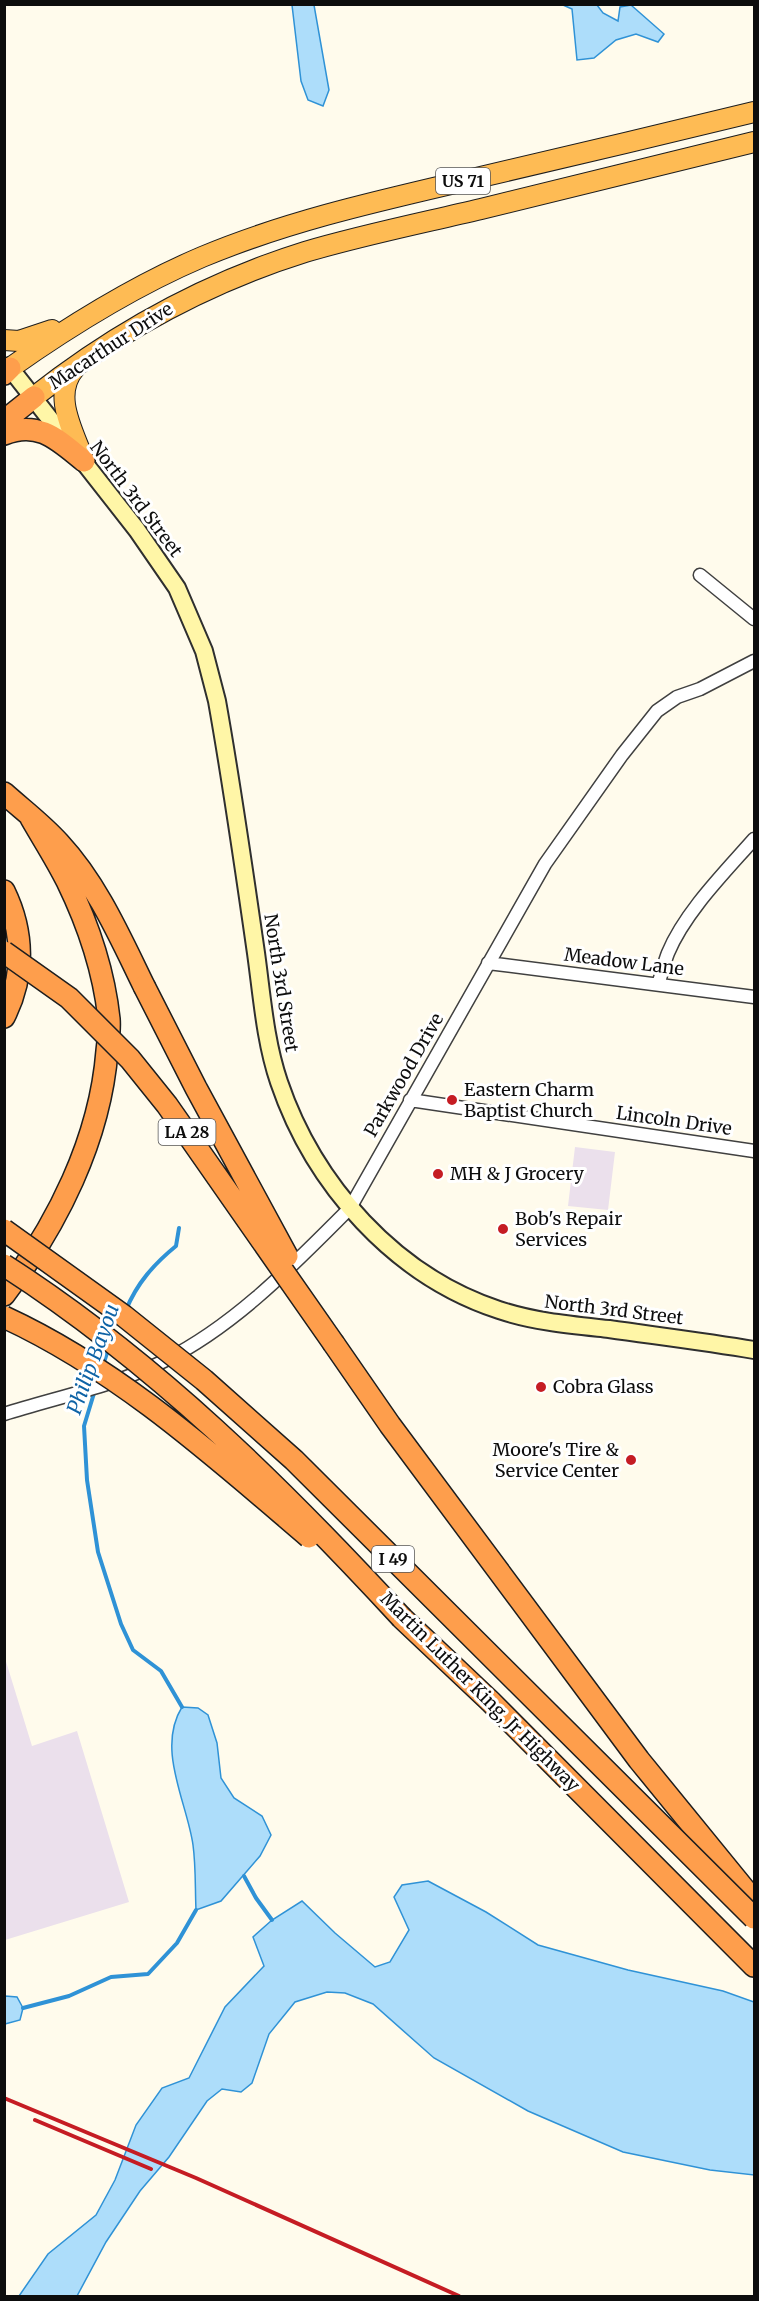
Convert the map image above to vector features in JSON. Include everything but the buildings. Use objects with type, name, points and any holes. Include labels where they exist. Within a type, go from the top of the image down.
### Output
[{"type":"highway","name":"Macarthur Drive","points":[[8,371],[86,317],[157,278],[226,247],[309,219],[754,111]]},
{"type":"highway","name":"Macarthur Drive","points":[[4,422],[82,361],[155,315],[191,297],[269,265],[331,245],[754,142]]},
{"type":"highway","points":[[4,340],[19,341],[33,338],[157,278]]},
{"type":"highway","points":[[82,361],[65,382],[63,393],[66,411],[84,461]]},
{"type":"highway","points":[[4,434],[18,429],[31,428],[44,432],[84,461]]},
{"type":"highway","points":[[4,793],[59,843],[95,891],[116,928],[196,1088],[334,1344],[390,1425],[639,1760],[754,1901]]},
{"type":"highway","points":[[4,1295],[32,1259],[59,1211],[78,1167],[99,1102],[106,1070],[109,1022],[94,951],[81,912],[66,879],[31,818]]},
{"type":"highway","points":[[4,891],[12,907],[21,950],[15,992],[4,1017]]},
{"type":"highway","name":"LA 28","points":[[4,952],[69,998],[130,1059],[173,1113],[334,1344]]},
{"type":"highway","name":"Martin Luther King, Jr Highway","points":[[4,1230],[72,1276],[142,1330],[204,1380],[294,1460],[754,1918]]},
{"type":"highway","name":"Martin Luther King, Jr Highway","points":[[4,1265],[89,1324],[185,1401],[276,1486],[402,1618],[491,1702],[754,1966]]},
{"type":"highway","points":[[4,1317],[44,1337],[123,1386],[185,1431],[402,1618]]},
{"type":"main road","name":"North 3rd Street","points":[[8,371],[34,397],[138,530],[172,580],[192,619],[204,651],[221,720],[266,1025],[276,1072],[290,1111],[304,1138],[332,1184],[350,1208],[391,1248],[428,1276],[458,1293],[498,1310],[548,1322],[695,1340],[754,1350]]},
{"type":"street","points":[[700,575],[754,619]]},
{"type":"street","name":"Parkwood Drive","points":[[4,1414],[130,1375],[164,1361],[244,1307],[312,1246],[350,1208],[545,864],[643,727],[657,711],[677,698],[700,689],[754,661]]},
{"type":"street","points":[[658,984],[668,952],[688,919],[721,876],[754,839]]},
{"type":"street","name":"Meadow Lane","points":[[488,963],[754,997]]},
{"type":"street","name":"Lincoln Drive","points":[[410,1100],[754,1151]]},
{"type":"shaded area","points":[[575,1147],[615,1152],[608,1210],[568,1206]]},
{"type":"shaded area","points":[[4,1655],[32,1746],[77,1731],[129,1902],[5,1940]]},
{"type":"water","points":[[292,5],[314,5],[329,90],[323,106],[308,100],[301,81]]},
{"type":"water","points":[[563,5],[597,5],[603,13],[618,21],[620,7],[631,5],[664,34],[658,42],[636,34],[616,40],[594,58],[577,60],[572,9]]},
{"type":"water","points":[[182,1707],[198,1708],[208,1715],[217,1743],[221,1778],[234,1798],[262,1816],[271,1835],[260,1856],[221,1901],[196,1910],[193,1845],[172,1758],[175,1723]]},
{"type":"water","points":[[428,1881],[486,1912],[538,1945],[628,1970],[723,1991],[754,2002],[754,2175],[710,2170],[623,2152],[528,2111],[434,2058],[373,2004],[345,1993],[327,1992],[295,2002],[269,2034],[252,2083],[241,2092],[222,2089],[207,2101],[169,2157],[140,2191],[106,2242],[77,2296],[19,2296],[48,2254],[96,2215],[115,2180],[136,2125],[162,2088],[189,2078],[225,2007],[264,1966],[253,1937],[272,1920],[302,1901],[375,1967],[390,1962],[409,1930],[394,1897],[402,1885]]},
{"type":"water","points":[[5,1996],[17,1997],[23,2008],[20,2020],[5,2024]]},
{"type":"waterway","name":"Philip Bayou","points":[[126,1310],[135,1291],[147,1275],[176,1246],[179,1228]]},
{"type":"waterway","name":"Philip Bayou","points":[[103,1365],[108,1350]]},
{"type":"waterway","name":"Philip Bayou","points":[[95,1390],[84,1426],[87,1480],[98,1552],[121,1624],[133,1650],[161,1671],[182,1707]]},
{"type":"waterway","name":"Philip Bayou","points":[[244,1876],[272,1920]]},
{"type":"waterway","points":[[23,2008],[69,1996],[111,1977],[148,1974],[177,1943],[196,1910]]},
{"type":"railway","points":[[4,2098],[196,2178],[459,2296]]},
{"type":"railway","points":[[35,2120],[151,2169]]},
{"type":"place","name":"Eastern Charm Baptist Church","points":[[452,1100]]},
{"type":"place","name":"MH & J Grocery","points":[[438,1174]]},
{"type":"place","name":"Bob's Repair Services","points":[[503,1229]]},
{"type":"place","name":"Cobra Glass","points":[[541,1387]]},
{"type":"place","name":"Moore's Tire & Service Center","points":[[631,1460]]}]
